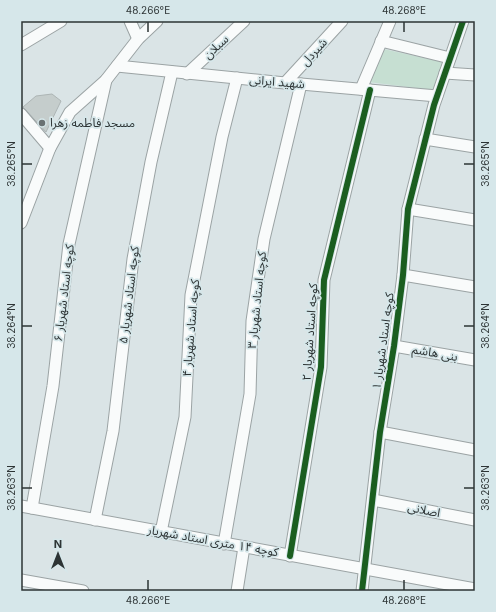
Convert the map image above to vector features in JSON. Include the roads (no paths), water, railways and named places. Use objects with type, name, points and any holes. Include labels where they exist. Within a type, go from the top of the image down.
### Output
[{"type":"street","points":[[21,45],[61,21]]},
{"type":"street","points":[[130,21],[138,38]]},
{"type":"street","points":[[21,223],[24,204],[50,148],[70,112],[106,80],[138,38],[157,21]]},
{"type":"street","name":"سبلان","points":[[188,74],[244,21]]},
{"type":"street","name":"شیردل","points":[[285,84],[342,21]]},
{"type":"street","name":"کوچه استاد شهریار ۲","points":[[290,556],[321,367],[324,280],[365,89],[381,41],[390,21]]},
{"type":"street","name":"کوچه استاد شهریار ۱","points":[[362,591],[380,432],[394,346],[403,274],[408,209],[437,96],[464,21]]},
{"type":"street","points":[[381,41],[450,58]]},
{"type":"street","name":"شهید ایرانی","points":[[117,66],[285,84],[365,89],[437,96]]},
{"type":"street","name":"کوچه استاد شهریار ۵","points":[[95,520],[114,431],[132,259],[150,162],[172,72]]},
{"type":"street","points":[[445,73],[475,75]]},
{"type":"street","name":"کوچه استاد شهریار ۴","points":[[161,532],[185,417],[191,295],[222,137],[237,78]]},
{"type":"street","name":"کوچه استاد شهریار ۶","points":[[26,507],[53,386],[69,244],[106,80]]},
{"type":"street","name":"کوچه استاد شهریار ۳","points":[[224,544],[250,394],[252,321],[264,239],[301,84]]},
{"type":"street","points":[[21,114],[50,148]]},
{"type":"street","points":[[425,139],[475,147]]},
{"type":"street","points":[[408,209],[475,220]]},
{"type":"street","points":[[403,274],[475,287]]},
{"type":"street","name":"بنی هاشم","points":[[394,346],[475,360]]},
{"type":"street","points":[[380,432],[475,450]]},
{"type":"street","name":"اصلانی","points":[[373,500],[475,520]]},
{"type":"street","name":"کوچه ۱۴ متری استاد شهریار","points":[[26,507],[475,589]]},
{"type":"street","points":[[237,591],[244,547]]},
{"type":"street","points":[[21,580],[83,591]]},
{"type":"place","name":"مسجد فاطمه زهرا","points":[[42,123]]}]
